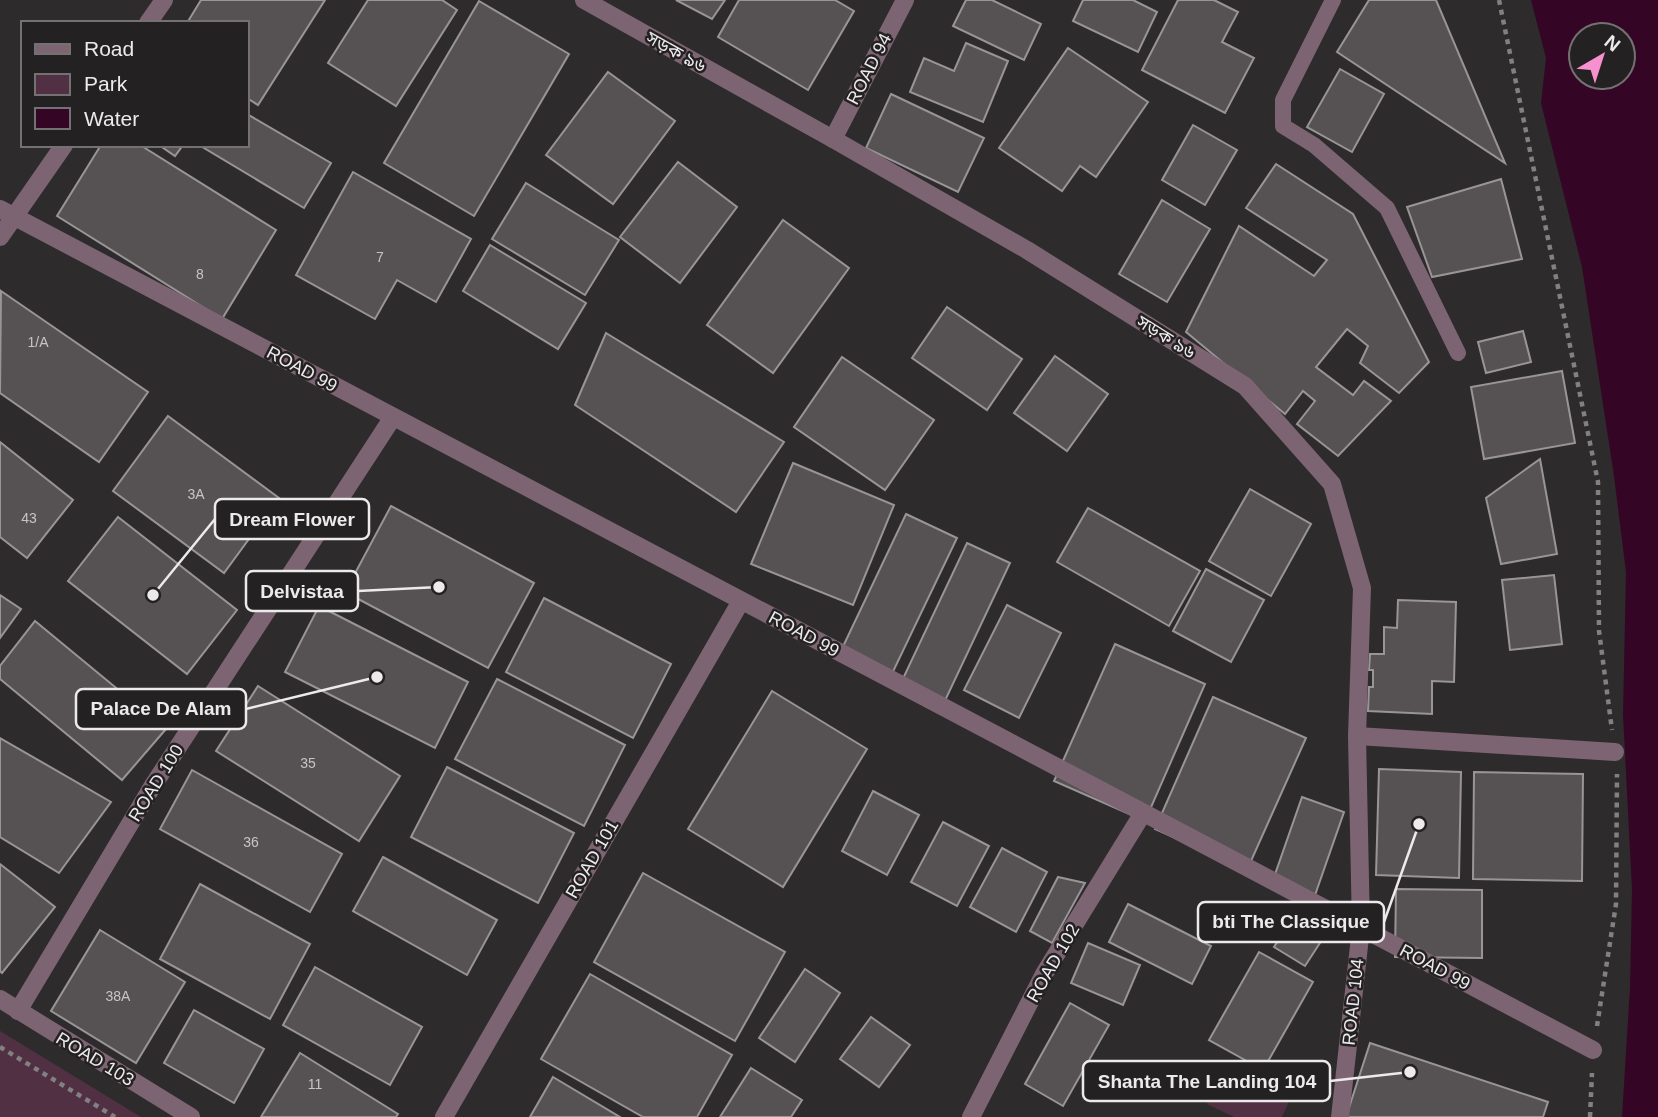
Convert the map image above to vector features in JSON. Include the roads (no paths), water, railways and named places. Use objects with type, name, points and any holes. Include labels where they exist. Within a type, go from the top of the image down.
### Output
[{"type":"street","points":[[149,21],[164,0]]},
{"type":"street","name":"সড়ক ৯৬","points":[[584,0],[1027,250],[1245,386],[1332,484],[1363,588],[1357,736],[1361,928]]},
{"type":"street","name":"ROAD 94","points":[[833,139],[905,0]]},
{"type":"street","points":[[0,237],[7,214],[62,147]]},
{"type":"street","name":"ROAD 99","points":[[7,214],[1593,1050]]},
{"type":"street","name":"ROAD 100","points":[[18,1012],[152,787],[393,417]]},
{"type":"street","name":"ROAD 101","points":[[444,1117],[740,601]]},
{"type":"street","points":[[1357,736],[1615,752]]},
{"type":"street","name":"ROAD 102","points":[[971,1117],[1044,974],[1143,813]]},
{"type":"street","name":"ROAD 104","points":[[1340,1117],[1361,928]]},
{"type":"street","name":"ROAD 103","points":[[0,999],[191,1117]]},
{"type":"lane","points":[[1333,0],[1283,100],[1283,126],[1314,145],[1387,208],[1458,353]]},
{"type":"water","points":[[1531,0],[1658,0],[1658,1117],[1622,1117],[1630,988],[1632,889],[1623,715],[1626,572],[1582,267],[1541,103],[1546,58]]},
{"type":"place","name":"Delvistaa","points":[[439,587]]},
{"type":"place","name":"Dream Flower","points":[[153,595]]},
{"type":"place","name":"Palace De Alam","points":[[377,677]]},
{"type":"place","name":"bti The Classique","points":[[1419,824]]},
{"type":"place","name":"Shanta The Landing 104","points":[[1410,1072]]}]
